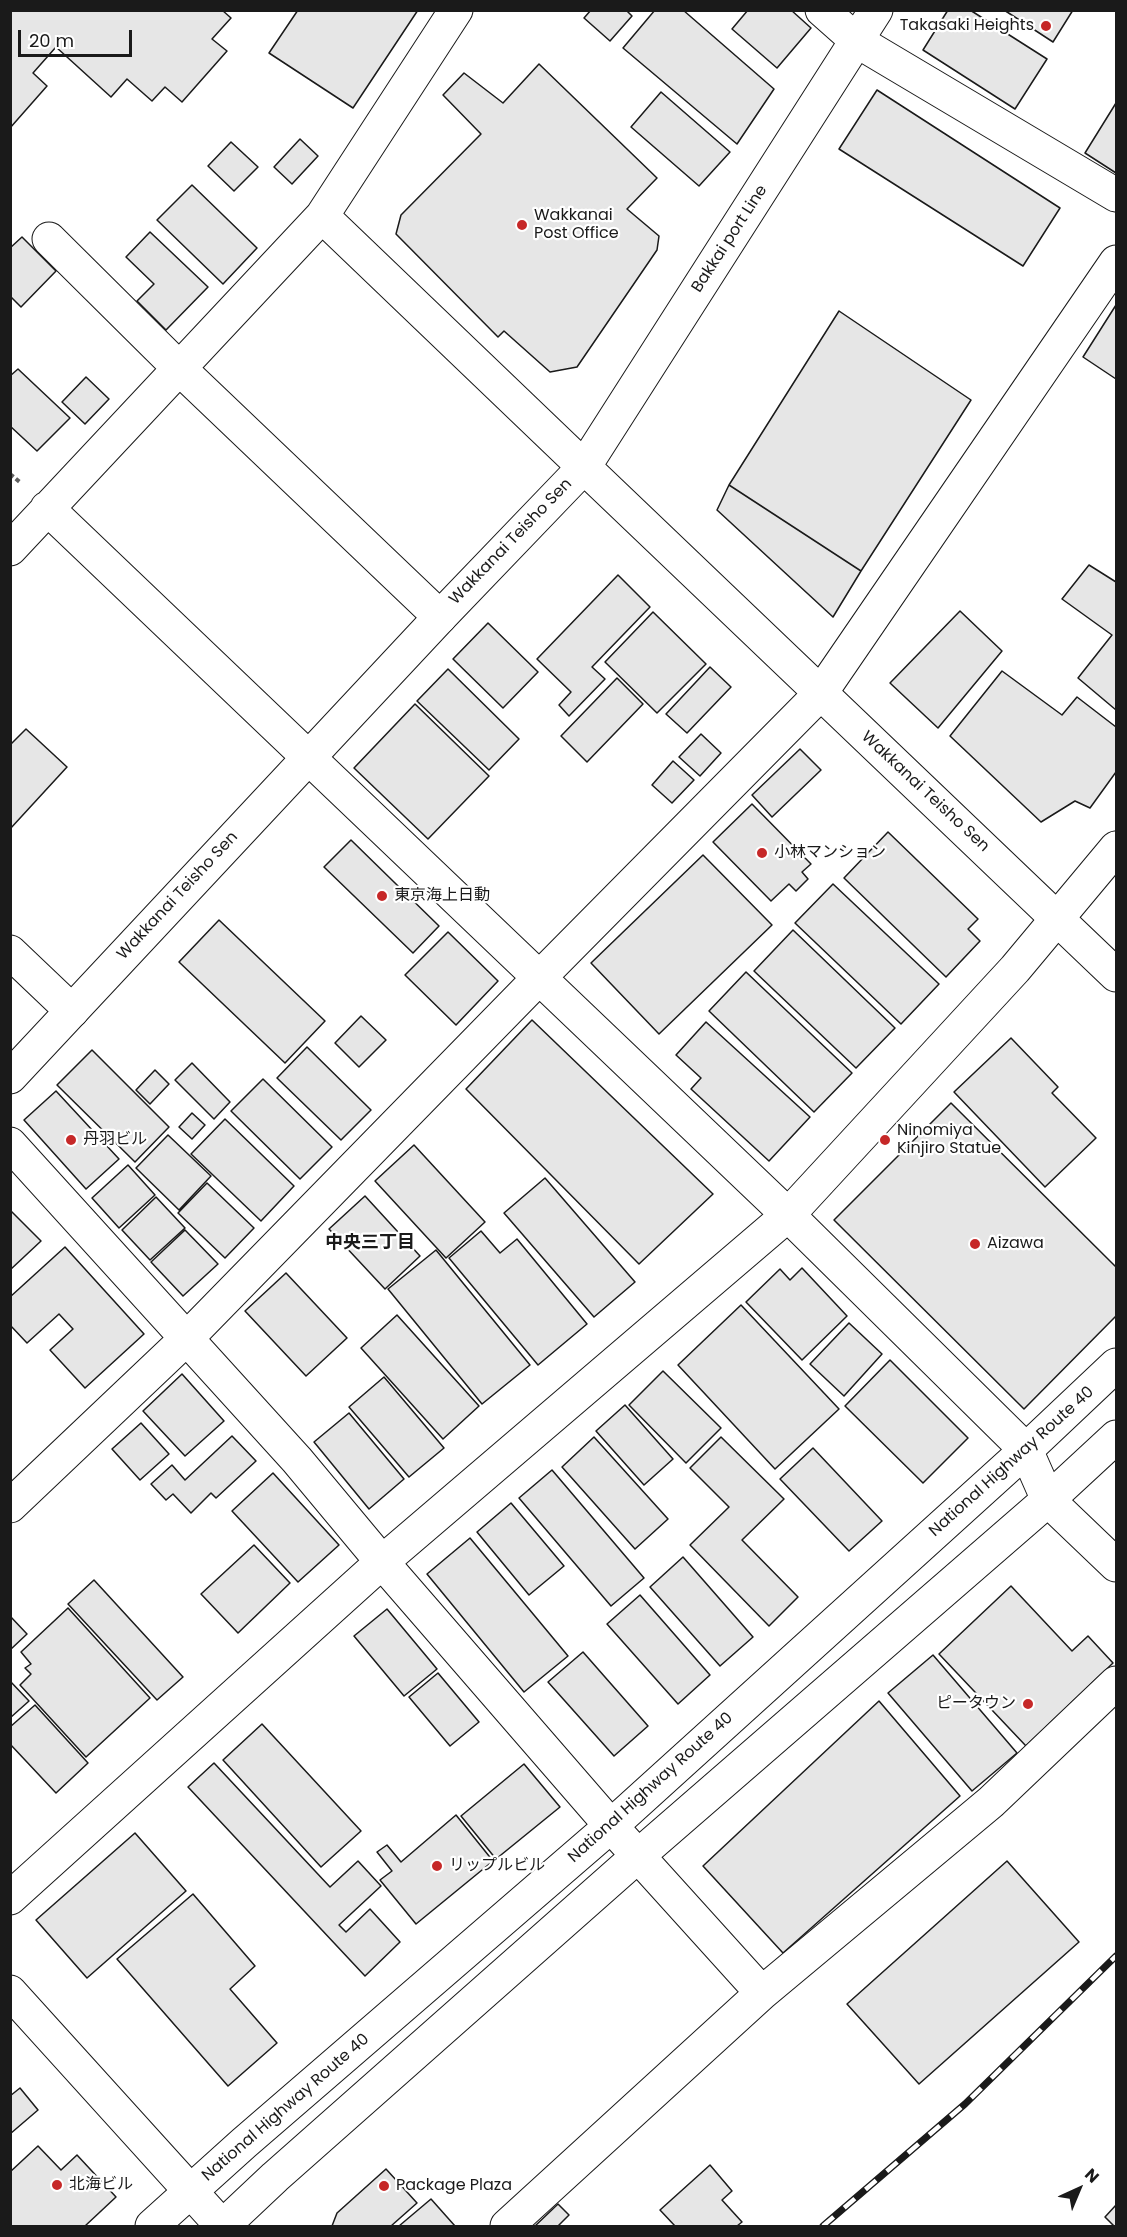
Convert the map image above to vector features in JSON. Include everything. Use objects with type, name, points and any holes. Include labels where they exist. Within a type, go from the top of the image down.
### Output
[{"type":"main road","points":[[10,549],[322,216],[456,10]]},
{"type":"main road","points":[[822,10],[857,41],[1116,195]]},
{"type":"main road","name":"Bakkai port Line","points":[[584,467],[876,10]]},
{"type":"main road","points":[[322,216],[584,467]]},
{"type":"main road","points":[[49,239],[180,369],[440,617]]},
{"type":"main road","points":[[10,1506],[186,1339],[820,694],[1116,262]]},
{"type":"main road","name":"Wakkanai Teisho Sen","points":[[10,1077],[307,758],[584,467],[1116,975]]},
{"type":"main road","points":[[47,508],[538,979],[788,1215],[1026,1450],[1048,1500],[1116,1565]]},
{"type":"main road","points":[[10,1898],[382,1562],[788,1215],[1007,978],[1059,919],[1116,848]]},
{"type":"main road","points":[[10,952],[72,1011]]},
{"type":"main road","points":[[10,1144],[297,1460],[382,1562],[611,1826],[762,1993]]},
{"type":"main road","name":"National Highway Route 40","points":[[152,2226],[611,1826],[1026,1450],[1116,1365]]},
{"type":"main road","points":[[10,1992],[223,2226],[284,2169],[639,1855],[1048,1500],[1116,1437]]},
{"type":"main road","points":[[507,2226],[762,1993],[991,1802],[1116,1683]]},
{"type":"building","points":[[10,10],[222,10],[231,18],[212,39],[227,51],[182,102],[165,87],[152,101],[127,79],[111,97],[56,47],[33,73],[47,86],[10,128]]},
{"type":"building","points":[[298,10],[418,10],[353,108],[269,53]]},
{"type":"building","points":[[591,10],[626,10],[632,16],[610,41],[584,18]]},
{"type":"building","points":[[655,10],[683,10],[774,89],[737,144],[623,48]]},
{"type":"building","points":[[748,10],[791,10],[811,28],[777,68],[732,29]]},
{"type":"building","points":[[948,10],[970,10],[1047,59],[1015,109],[923,50]]},
{"type":"building","name":"Takasaki Heights","points":[[1004,10],[1073,10],[1053,42]]},
{"type":"building","name":"Wakkanai Post Office","points":[[539,64],[657,178],[627,209],[659,236],[657,250],[577,367],[550,372],[504,331],[498,337],[396,234],[401,215],[481,134],[443,95],[464,73],[503,103]]},
{"type":"building","points":[[877,90],[1060,208],[1023,266],[839,149]]},
{"type":"building","points":[[661,92],[730,152],[699,186],[631,127]]},
{"type":"building","points":[[1116,103],[1116,173],[1085,153]]},
{"type":"building","points":[[300,139],[318,156],[292,184],[274,167]]},
{"type":"building","points":[[231,142],[258,167],[234,191],[208,166]]},
{"type":"building","points":[[192,185],[257,248],[223,284],[157,220]]},
{"type":"building","points":[[150,232],[208,287],[166,330],[137,301],[154,284],[126,257]]},
{"type":"building","points":[[22,237],[56,271],[21,307],[10,296],[10,248]]},
{"type":"building","points":[[1116,305],[1116,379],[1083,357]]},
{"type":"building","points":[[839,311],[971,400],[861,571],[729,485]]},
{"type":"building","points":[[18,369],[70,418],[37,451],[10,426],[10,376]]},
{"type":"building","points":[[86,377],[109,399],[85,424],[62,402]]},
{"type":"building","points":[[729,485],[861,571],[833,617],[717,510]]},
{"type":"building","points":[[1089,565],[1116,582],[1116,710],[1078,678],[1112,635],[1062,599]]},
{"type":"building","points":[[618,575],[650,607],[592,667],[605,679],[569,716],[559,705],[571,692],[537,659]]},
{"type":"building","points":[[960,611],[1002,651],[938,728],[890,683]]},
{"type":"building","points":[[653,612],[706,664],[657,713],[605,662]]},
{"type":"building","points":[[488,623],[538,672],[503,708],[453,659]]},
{"type":"building","points":[[710,667],[731,687],[687,733],[666,714]]},
{"type":"building","points":[[448,669],[519,739],[489,770],[417,701]]},
{"type":"building","points":[[1002,671],[1062,715],[1077,697],[1116,727],[1116,772],[1090,808],[1075,801],[1041,822],[950,736]]},
{"type":"building","points":[[617,678],[643,704],[587,762],[561,736]]},
{"type":"building","points":[[415,704],[489,776],[428,839],[354,768]]},
{"type":"building","points":[[26,729],[67,767],[10,829],[10,745]]},
{"type":"building","points":[[701,734],[721,753],[700,776],[679,757]]},
{"type":"building","points":[[800,749],[821,770],[772,817],[752,795]]},
{"type":"building","points":[[673,761],[694,780],[672,803],[652,785]]},
{"type":"building","name":"小林マンション","points":[[752,804],[811,864],[802,872],[808,879],[796,891],[789,884],[771,901],[713,842]]},
{"type":"building","points":[[888,832],[978,919],[968,929],[980,941],[946,977],[844,878]]},
{"type":"building","name":"東京海上日動","points":[[351,840],[439,926],[413,953],[324,867]]},
{"type":"building","points":[[703,855],[772,925],[659,1034],[591,963]]},
{"type":"building","points":[[833,884],[939,984],[901,1024],[795,923]]},
{"type":"building","points":[[219,920],[325,1021],[285,1063],[179,962]]},
{"type":"building","points":[[793,930],[895,1028],[856,1068],[754,971]]},
{"type":"building","points":[[448,932],[498,981],[456,1025],[405,975]]},
{"type":"building","points":[[746,972],[852,1073],[814,1112],[709,1011]]},
{"type":"building","points":[[361,1016],[386,1040],[359,1067],[335,1043]]},
{"type":"building","points":[[532,1020],[713,1194],[639,1264],[466,1089]]},
{"type":"building","points":[[706,1022],[810,1117],[769,1161],[691,1089],[701,1078],[676,1055]]},
{"type":"building","points":[[1011,1038],[1058,1087],[1052,1093],[1096,1138],[1045,1187],[954,1092]]},
{"type":"building","points":[[307,1047],[371,1110],[341,1140],[277,1078]]},
{"type":"building","points":[[92,1050],[169,1127],[135,1162],[57,1085]]},
{"type":"building","points":[[192,1063],[230,1102],[214,1119],[175,1080]]},
{"type":"building","points":[[155,1070],[169,1084],[150,1104],[136,1090]]},
{"type":"building","points":[[263,1079],[332,1147],[300,1179],[231,1111]]},
{"type":"building","name":"丹羽ビル","points":[[56,1091],[119,1159],[86,1189],[24,1120]]},
{"type":"building","name":"Aizawa","points":[[951,1103],[1116,1267],[1116,1316],[1024,1409],[834,1220]]},
{"type":"building","points":[[192,1113],[205,1125],[192,1139],[179,1127]]},
{"type":"building","points":[[225,1119],[294,1186],[261,1221],[191,1154]]},
{"type":"building","points":[[168,1135],[211,1176],[179,1210],[136,1168]]},
{"type":"building","points":[[414,1145],[485,1222],[446,1258],[375,1181]]},
{"type":"building","points":[[128,1165],[155,1195],[119,1228],[92,1198]]},
{"type":"building","points":[[545,1178],[635,1282],[594,1317],[504,1213]]},
{"type":"building","points":[[207,1183],[254,1228],[225,1258],[178,1213]]},
{"type":"building","points":[[365,1196],[420,1256],[385,1289],[329,1229]]},
{"type":"building","points":[[156,1197],[185,1228],[150,1260],[122,1230]]},
{"type":"building","points":[[10,1210],[41,1241],[10,1270]]},
{"type":"building","points":[[185,1230],[218,1264],[183,1296],[151,1262]]},
{"type":"building","points":[[481,1231],[500,1253],[517,1239],[587,1324],[538,1365],[449,1258]]},
{"type":"building","points":[[65,1247],[144,1334],[85,1388],[50,1350],[73,1329],[59,1314],[27,1343],[10,1325],[10,1297]]},
{"type":"building","points":[[436,1250],[530,1365],[482,1404],[388,1289]]},
{"type":"building","points":[[802,1268],[847,1316],[802,1360],[746,1302],[780,1269],[790,1280]]},
{"type":"building","points":[[286,1273],[347,1338],[306,1376],[245,1311]]},
{"type":"building","points":[[741,1305],[839,1409],[775,1469],[678,1365]]},
{"type":"building","points":[[397,1315],[479,1406],[443,1439],[361,1348]]},
{"type":"building","points":[[849,1323],[882,1354],[844,1396],[810,1364]]},
{"type":"building","points":[[890,1360],[968,1438],[923,1483],[845,1406]]},
{"type":"building","points":[[663,1371],[721,1428],[686,1463],[629,1405]]},
{"type":"building","points":[[182,1374],[224,1421],[185,1456],[143,1411]]},
{"type":"building","points":[[384,1377],[444,1448],[409,1477],[349,1407]]},
{"type":"building","points":[[625,1405],[673,1459],[644,1485],[596,1431]]},
{"type":"building","points":[[349,1413],[404,1479],[369,1509],[314,1442]]},
{"type":"building","points":[[141,1423],[169,1454],[140,1480],[112,1449]]},
{"type":"building","points":[[232,1436],[256,1461],[216,1498],[211,1493],[191,1513],[173,1494],[166,1500],[151,1484],[172,1465],[185,1480]]},
{"type":"building","points":[[594,1437],[668,1519],[635,1549],[562,1467]]},
{"type":"building","points":[[721,1437],[784,1499],[742,1540],[798,1597],[769,1626],[690,1545],[729,1507],[690,1468]]},
{"type":"building","points":[[813,1448],[882,1521],[849,1551],[780,1479]]},
{"type":"building","points":[[552,1470],[644,1578],[611,1606],[519,1498]]},
{"type":"building","points":[[273,1473],[339,1545],[298,1582],[232,1511]]},
{"type":"building","points":[[511,1503],[564,1566],[529,1595],[477,1532]]},
{"type":"building","points":[[470,1538],[568,1656],[524,1692],[427,1574]]},
{"type":"building","points":[[254,1545],[290,1583],[238,1633],[201,1594]]},
{"type":"building","points":[[683,1557],[753,1637],[720,1666],[650,1587]]},
{"type":"building","points":[[94,1580],[183,1677],[157,1700],[68,1604]]},
{"type":"building","name":"ピータウン","points":[[1011,1586],[1072,1651],[1088,1636],[1113,1663],[1026,1746],[939,1654]]},
{"type":"building","points":[[640,1595],[710,1675],[678,1704],[607,1624]]},
{"type":"building","points":[[68,1608],[150,1698],[86,1757],[20,1685],[31,1674],[25,1668],[31,1664],[21,1652]]},
{"type":"building","points":[[387,1609],[437,1669],[404,1696],[354,1636]]},
{"type":"building","points":[[10,1616],[27,1634],[10,1650]]},
{"type":"building","points":[[583,1652],[648,1726],[614,1756],[548,1682]]},
{"type":"building","points":[[933,1655],[1017,1753],[972,1791],[888,1693]]},
{"type":"building","points":[[438,1673],[479,1722],[450,1746],[409,1697]]},
{"type":"building","points":[[10,1681],[29,1701],[10,1718]]},
{"type":"building","points":[[879,1701],[960,1796],[783,1953],[703,1866]]},
{"type":"building","points":[[35,1705],[88,1763],[56,1793],[10,1744],[10,1727]]},
{"type":"building","points":[[262,1724],[361,1831],[321,1867],[223,1760]]},
{"type":"building","points":[[214,1763],[330,1887],[358,1861],[381,1886],[339,1925],[346,1932],[370,1909],[400,1942],[365,1976],[188,1787]]},
{"type":"building","points":[[524,1764],[560,1807],[496,1859],[461,1816]]},
{"type":"building","name":"リップルビル","points":[[456,1815],[493,1861],[416,1924],[380,1880],[392,1871],[377,1852],[387,1845],[401,1862]]},
{"type":"building","points":[[135,1833],[186,1891],[87,1978],[36,1920]]},
{"type":"building","points":[[1007,1861],[1079,1942],[919,2084],[847,2004]]},
{"type":"building","points":[[193,1894],[255,1966],[230,1989],[277,2043],[228,2086],[117,1959]]},
{"type":"building","points":[[20,2088],[38,2110],[10,2134],[10,2096]]},
{"type":"building","name":"北海ビル","points":[[38,2146],[61,2170],[77,2155],[116,2197],[85,2226],[10,2226],[10,2172]]},
{"type":"building","points":[[710,2165],[732,2191],[722,2200],[742,2222],[737,2226],[675,2226],[660,2210]]},
{"type":"building","name":"Package Plaza","points":[[386,2169],[417,2203],[391,2226],[332,2226],[337,2213]]},
{"type":"building","points":[[431,2199],[455,2226],[399,2226]]},
{"type":"building","points":[[558,2204],[569,2215],[558,2226],[535,2226]]},
{"type":"building","points":[[1116,2205],[1116,2226],[1114,2226],[1105,2217]]},
{"type":"railway","points":[[823,2226],[965,2104],[1116,1956]]},
{"type":"place","name":"Takasaki Heights","points":[[1046,26]]},
{"type":"place","name":"Wakkanai Post Office","points":[[522,225]]},
{"type":"place","name":"小林マンション","points":[[762,853]]},
{"type":"place","name":"東京海上日動","points":[[382,896]]},
{"type":"place","name":"丹羽ビル","points":[[71,1140]]},
{"type":"place","name":"Ninomiya Kinjiro Statue","points":[[885,1140]]},
{"type":"place","name":"Aizawa","points":[[975,1244]]},
{"type":"place","name":"ピータウン","points":[[1028,1704]]},
{"type":"place","name":"リップルビル","points":[[437,1866]]},
{"type":"place","name":"北海ビル","points":[[57,2185]]},
{"type":"place","name":"Package Plaza","points":[[384,2186]]},
{"type":"district","name":"中央三丁目","points":[[370,1243]]}]
